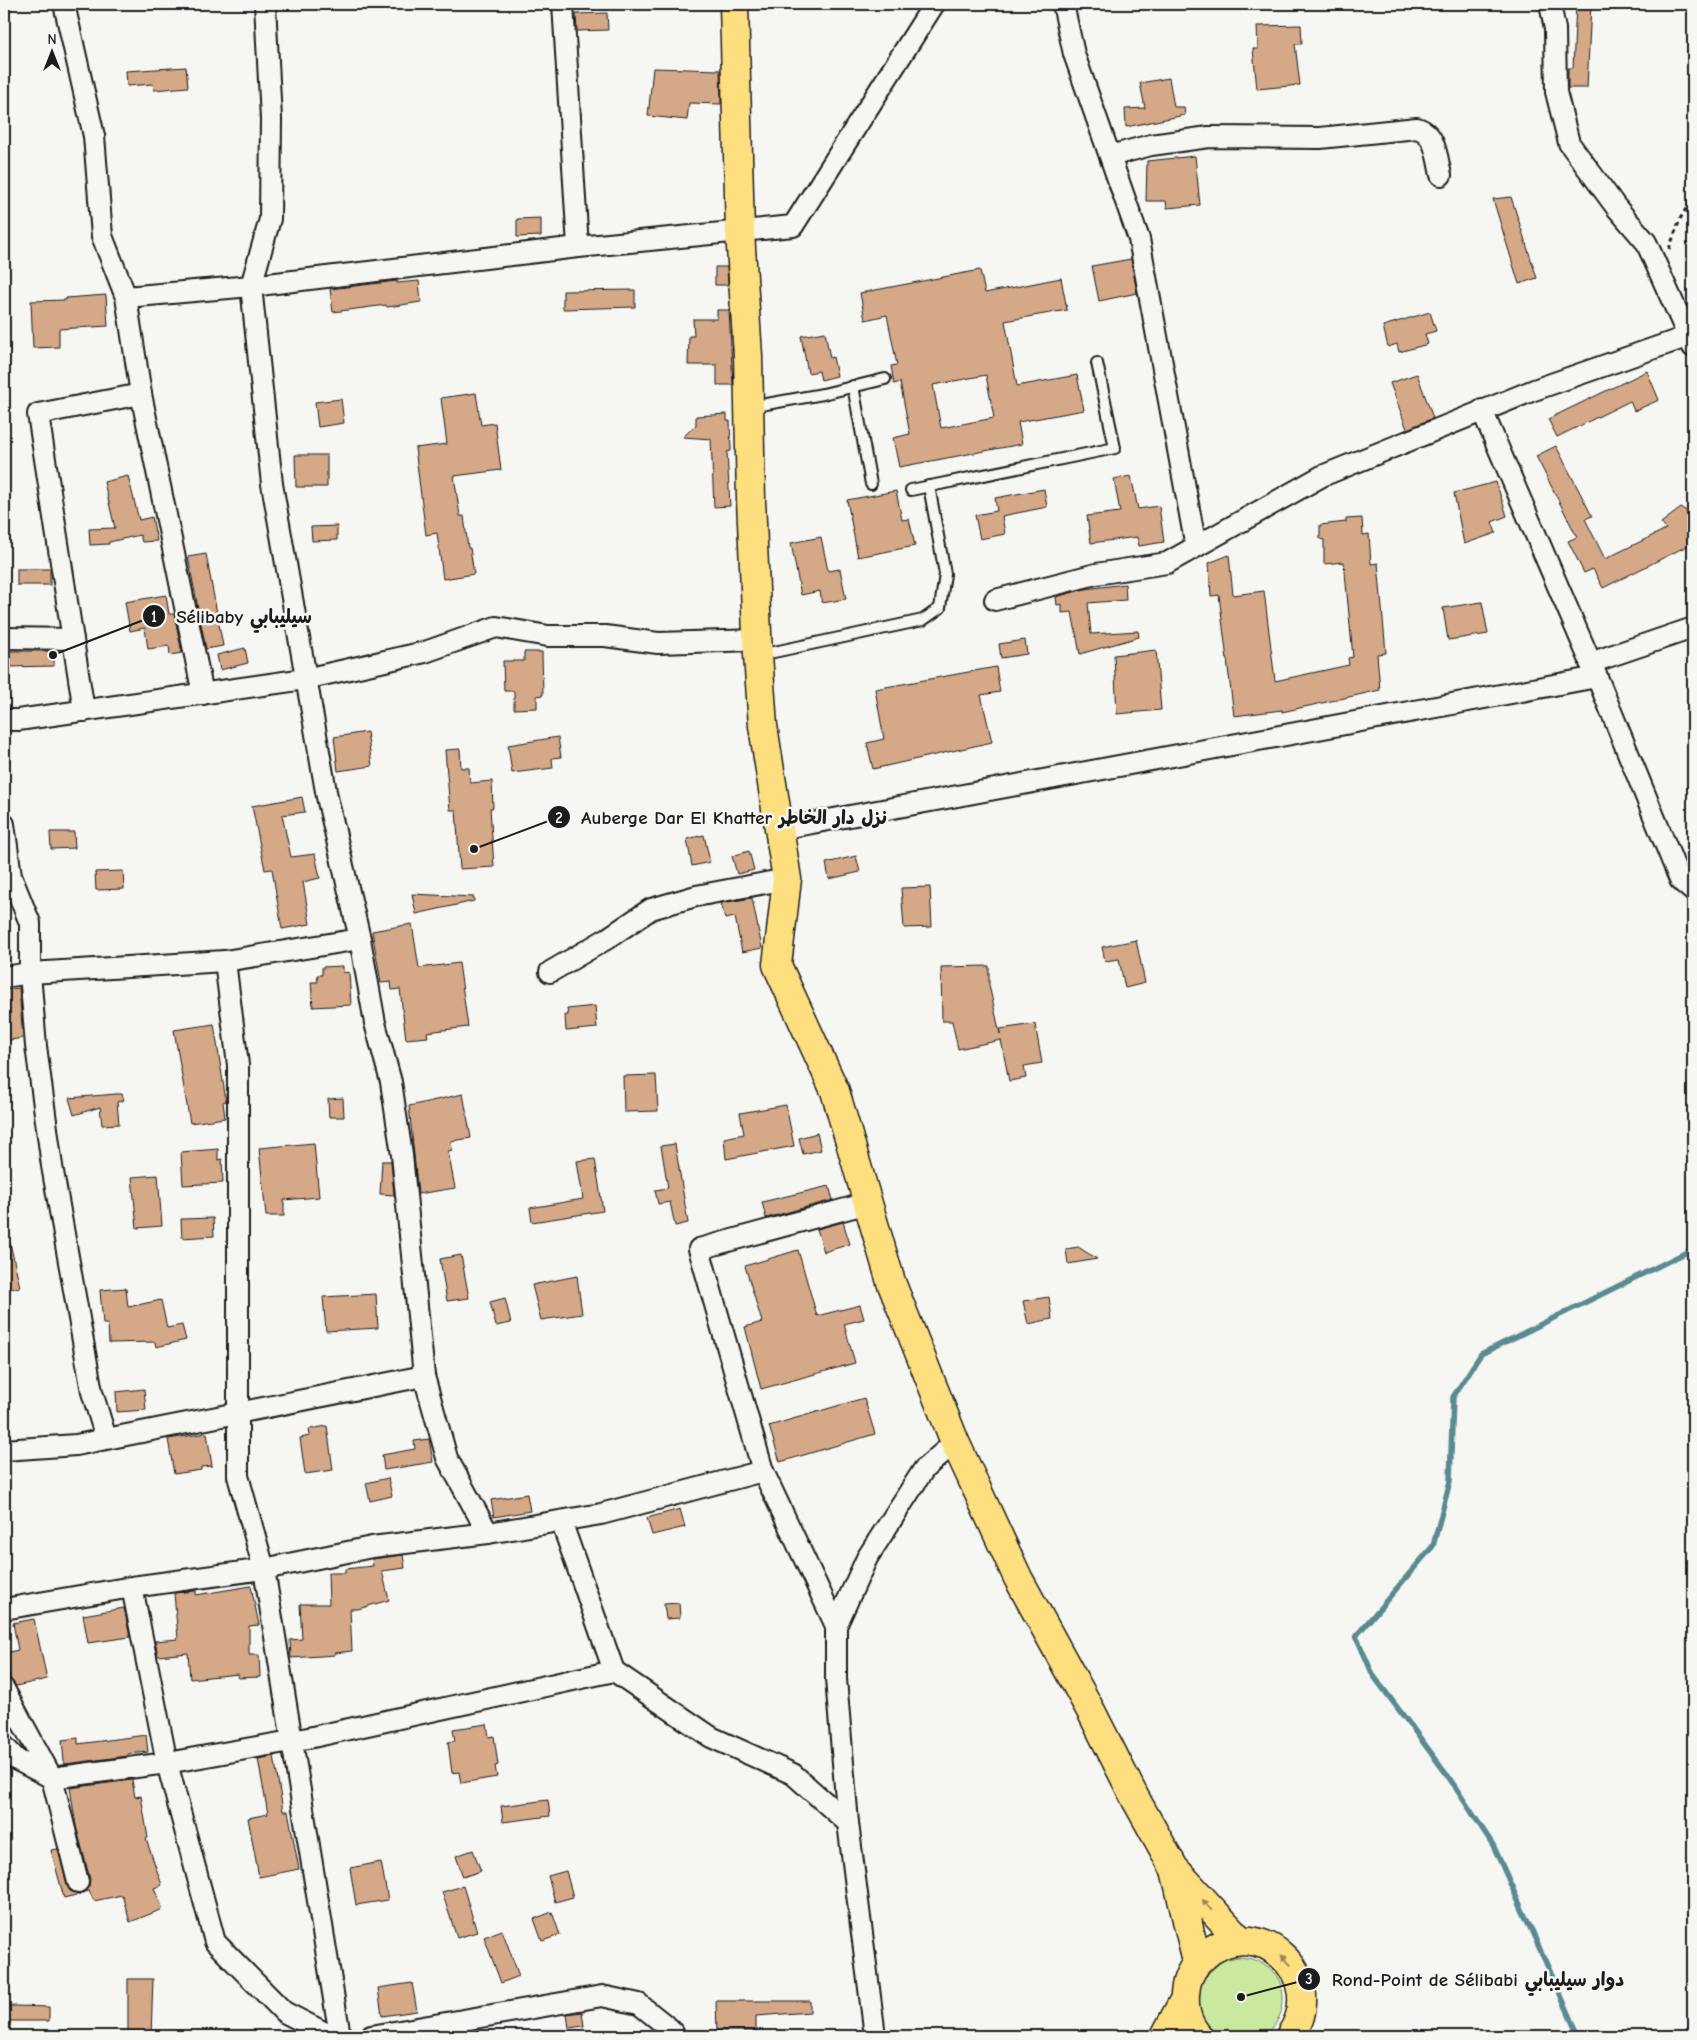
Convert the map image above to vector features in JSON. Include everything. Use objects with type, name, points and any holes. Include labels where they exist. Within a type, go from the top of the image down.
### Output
[{"type":"main road","points":[[734,4],[740,232],[748,356],[751,510],[758,648],[763,726],[787,879],[778,964],[835,1091],[891,1282],[955,1442],[1018,1578],[1174,1868],[1240,1940]]},
{"type":"main road","points":[[1174,1868],[1197,1962]]},
{"type":"main road","points":[[1198,2036],[1186,2016],[1184,2000],[1187,1980],[1197,1962],[1209,1951],[1224,1944],[1240,1940],[1260,1943],[1278,1951],[1292,1965],[1301,1982],[1303,2002],[1299,2021],[1290,2036]]},
{"type":"main road","points":[[1165,2036],[1184,2000]]},
{"type":"street","points":[[64,4],[94,136],[102,236],[126,297],[141,394],[203,694]]},
{"type":"street","points":[[265,4],[271,119],[270,219],[251,286],[272,484],[327,797],[360,939],[374,1023],[391,1082],[402,1155],[424,1376],[448,1458],[488,1533]]},
{"type":"street","points":[[562,4],[578,247]]},
{"type":"street","points":[[126,297],[251,286],[578,247],[793,226],[934,4]]},
{"type":"street","points":[[1063,4],[1074,54],[1139,239],[1196,548]]},
{"type":"street","points":[[995,600],[1096,574],[1167,563],[1322,476],[1534,390],[1691,341],[1646,242],[1616,207],[1569,143],[1556,92],[1555,28],[1550,4]]},
{"type":"street","points":[[1110,156],[1151,145],[1199,138],[1229,136],[1320,138],[1417,128],[1423,129],[1432,138],[1441,175]]},
{"type":"street","points":[[84,711],[38,414],[141,394]]},
{"type":"street","points":[[1482,410],[1680,880],[1693,891]]},
{"type":"street","points":[[4,720],[18,720],[306,679],[425,652],[496,628],[548,636],[605,636],[658,642],[758,648]]},
{"type":"street","points":[[780,829],[1593,670],[1693,628]]},
{"type":"street","points":[[4,638],[73,639]]},
{"type":"street","points":[[4,824],[11,876],[30,923],[30,973],[36,1046],[52,1166],[92,1392],[106,1438]]},
{"type":"street","points":[[550,972],[608,938],[651,909],[696,896],[787,879]]},
{"type":"street","points":[[4,977],[30,973],[225,961],[360,939]]},
{"type":"street","points":[[225,961],[238,1065],[238,1476],[264,1569],[340,2036]]},
{"type":"street","points":[[836,1626],[763,1471],[700,1249],[868,1203]]},
{"type":"street","points":[[4,1450],[76,1445],[424,1376]]},
{"type":"street","points":[[875,2036],[848,1823],[836,1679],[836,1626],[867,1558],[924,1469],[955,1442]]},
{"type":"street","points":[[4,1609],[264,1569],[372,1547],[488,1533],[601,1514],[763,1471]]},
{"type":"street","points":[[561,1521],[614,1671],[711,1737],[793,1774],[848,1823]]},
{"type":"street","points":[[132,1588],[167,1763],[216,1942],[284,2012],[331,2036]]},
{"type":"street","points":[[4,1746],[17,1760],[52,1778],[167,1763],[291,1741],[614,1671]]},
{"type":"street","points":[[4,1689],[52,1778],[78,1882]]},
{"type":"street","points":[[371,2036],[602,1996],[639,2004],[669,2028],[675,2036]]},
{"type":"lane","points":[[911,490],[1115,448],[1097,363]]},
{"type":"lane","points":[[749,407],[823,394],[885,379]]},
{"type":"lane","points":[[853,386],[871,484]]},
{"type":"lane","points":[[758,648],[923,620],[940,608],[945,574],[929,486]]},
{"type":"path","points":[[1660,273],[1680,219],[1693,197]]},
{"type":"green space","points":[[1238,1957],[1248,1958],[1264,1964],[1273,1971],[1279,1980],[1283,2000],[1281,2011],[1278,2020],[1263,2036],[1230,2037],[1216,2035],[1202,2018],[1199,2009],[1199,1990],[1208,1973],[1214,1966],[1223,1961]]},
{"type":"building","points":[[1576,4],[1591,4],[1587,88],[1568,88],[1568,68],[1573,68]]},
{"type":"building","points":[[607,13],[608,30],[577,31],[576,14]]},
{"type":"building","points":[[1301,25],[1302,44],[1295,44],[1300,85],[1257,89],[1253,49],[1258,49],[1257,26]]},
{"type":"building","points":[[186,67],[188,87],[154,90],[153,84],[127,86],[126,71]]},
{"type":"building","points":[[653,68],[720,70],[721,104],[689,103],[687,120],[648,116]]},
{"type":"building","points":[[1169,78],[1174,107],[1184,107],[1185,115],[1126,127],[1125,109],[1145,108],[1140,83]]},
{"type":"building","points":[[1195,156],[1200,205],[1167,208],[1166,201],[1146,201],[1147,161]]},
{"type":"building","points":[[1511,197],[1537,278],[1519,284],[1493,199]]},
{"type":"building","points":[[541,218],[541,236],[517,237],[517,219]]},
{"type":"building","points":[[1131,259],[1137,293],[1099,301],[1092,266]]},
{"type":"building","points":[[715,267],[727,267],[728,285],[715,285]]},
{"type":"building","points":[[980,270],[985,293],[1061,278],[1067,310],[1005,321],[1017,386],[1077,375],[1084,410],[1018,422],[1022,444],[899,467],[893,438],[910,434],[900,382],[894,384],[891,366],[897,365],[887,315],[865,320],[860,293]],"holes":[[[986,375],[994,418],[941,428],[933,385]]]},
{"type":"building","points":[[397,281],[397,283],[419,281],[421,302],[333,312],[330,289]]},
{"type":"building","points":[[635,290],[635,307],[563,309],[563,291]]},
{"type":"building","points":[[106,295],[108,326],[59,329],[59,347],[33,348],[31,301],[66,300],[66,298]]},
{"type":"building","points":[[717,310],[729,310],[733,385],[717,385],[717,365],[688,365],[689,336],[694,336],[693,319],[717,319]]},
{"type":"building","points":[[1430,312],[1436,331],[1425,334],[1428,344],[1399,352],[1397,344],[1388,347],[1383,326]]},
{"type":"building","points":[[825,332],[830,358],[833,357],[837,376],[821,380],[819,371],[808,373],[801,336]]},
{"type":"building","points":[[1647,371],[1659,400],[1634,411],[1630,401],[1557,437],[1548,419]]},
{"type":"building","points":[[1417,374],[1433,418],[1407,429],[1390,383]]},
{"type":"building","points":[[476,393],[481,425],[495,423],[501,470],[454,476],[460,516],[464,516],[474,574],[443,579],[437,533],[426,535],[415,448],[447,444],[441,398]]},
{"type":"building","points":[[341,399],[344,423],[318,427],[315,402]]},
{"type":"building","points":[[727,414],[727,421],[730,421],[731,451],[727,452],[730,506],[714,507],[711,439],[683,437],[696,425],[696,416]]},
{"type":"building","points":[[1556,446],[1592,516],[1585,519],[1605,559],[1666,529],[1661,523],[1681,508],[1693,514],[1693,543],[1603,588],[1593,569],[1584,573],[1568,541],[1577,537],[1536,456]]},
{"type":"building","points":[[295,455],[327,455],[327,487],[296,487]]},
{"type":"building","points":[[128,476],[139,520],[152,517],[157,541],[142,542],[140,535],[109,542],[109,544],[90,545],[89,529],[115,528],[104,482]]},
{"type":"building","points":[[1131,476],[1138,509],[1159,506],[1164,542],[1139,546],[1137,537],[1091,543],[1087,516],[1120,512],[1114,479]]},
{"type":"building","points":[[1496,482],[1507,516],[1492,522],[1496,533],[1464,544],[1454,493]]},
{"type":"building","points":[[1044,489],[1047,507],[1002,516],[1005,534],[980,539],[975,515],[997,511],[995,498]]},
{"type":"building","points":[[896,491],[902,520],[909,519],[915,546],[858,557],[847,500]]},
{"type":"building","points":[[1362,518],[1363,535],[1369,534],[1371,564],[1378,563],[1386,653],[1377,654],[1380,690],[1282,712],[1282,710],[1234,716],[1219,595],[1211,596],[1209,563],[1229,555],[1233,595],[1264,591],[1275,681],[1349,665],[1348,658],[1353,657],[1344,562],[1324,564],[1324,540],[1320,539],[1320,525],[1346,522],[1346,519]]},
{"type":"building","points":[[337,526],[337,540],[312,541],[311,527]]},
{"type":"building","points":[[821,537],[828,571],[840,569],[846,599],[822,603],[820,591],[801,595],[791,543]]},
{"type":"building","points":[[206,554],[223,646],[206,649],[188,557]]},
{"type":"building","points":[[17,569],[50,569],[50,585],[17,585]]},
{"type":"building","points":[[1125,584],[1126,600],[1088,603],[1091,634],[1138,631],[1139,637],[1080,654],[1072,612],[1062,613],[1062,604],[1057,605],[1056,597],[1085,589]]},
{"type":"building","points":[[166,595],[169,614],[174,614],[182,653],[170,655],[169,646],[148,649],[145,628],[130,631],[125,602]]},
{"type":"building","points":[[1482,602],[1488,634],[1448,640],[1443,608]]},
{"type":"building","points":[[1025,640],[1027,654],[1001,658],[999,644]]},
{"type":"building","points":[[245,648],[248,663],[220,670],[217,655]]},
{"type":"building","points":[[1156,650],[1161,710],[1117,714],[1114,655]]},
{"type":"building","points":[[8,651],[54,651],[54,666],[8,667]]},
{"type":"building","points":[[524,652],[542,652],[543,695],[537,696],[537,708],[514,709],[514,691],[504,691],[503,661],[524,661]]},
{"type":"building","points":[[996,667],[1000,692],[981,695],[992,742],[873,769],[867,743],[884,739],[875,689]]},
{"type":"building","points":[[367,732],[372,766],[338,771],[334,737]]},
{"type":"building","points":[[558,737],[561,757],[552,758],[553,768],[512,773],[508,745]]},
{"type":"building","points":[[460,749],[461,768],[469,768],[470,783],[492,781],[493,808],[490,808],[494,867],[460,869],[456,810],[450,810],[445,750]]},
{"type":"building","points":[[302,797],[305,812],[282,815],[291,857],[315,854],[320,878],[303,882],[310,924],[282,929],[272,869],[265,870],[252,806]]},
{"type":"building","points":[[50,832],[74,832],[75,848],[51,849]]},
{"type":"building","points":[[704,835],[710,862],[692,866],[687,839]]},
{"type":"building","points":[[749,851],[754,870],[737,874],[732,856]]},
{"type":"building","points":[[856,856],[860,872],[829,879],[826,863]]},
{"type":"building","points":[[123,871],[124,889],[96,890],[95,872]]},
{"type":"building","points":[[930,887],[932,927],[904,928],[901,888]]},
{"type":"building","points":[[412,894],[474,897],[474,901],[416,914]]},
{"type":"building","points":[[752,898],[762,948],[742,952],[735,917],[725,919],[721,903]]},
{"type":"building","points":[[412,924],[419,968],[459,963],[468,1027],[427,1032],[428,1037],[406,1039],[400,989],[392,990],[391,982],[381,983],[372,931]]},
{"type":"building","points":[[1136,940],[1145,983],[1125,988],[1119,959],[1105,961],[1102,947]]},
{"type":"building","points":[[343,966],[343,973],[349,972],[351,1005],[313,1007],[311,982],[318,982],[317,975],[322,975],[322,967]]},
{"type":"building","points":[[989,966],[989,985],[1000,1034],[1000,1029],[1035,1024],[1042,1063],[1024,1066],[1026,1078],[1009,1081],[1001,1040],[958,1049],[952,1021],[942,1021],[941,967]]},
{"type":"building","points":[[19,988],[23,1038],[4,1041],[4,990]]},
{"type":"building","points":[[595,1006],[597,1028],[566,1031],[565,1015],[568,1015],[567,1009]]},
{"type":"building","points":[[214,1024],[226,1101],[223,1102],[225,1118],[190,1123],[174,1030]]},
{"type":"building","points":[[656,1075],[658,1111],[624,1112],[623,1076]]},
{"type":"building","points":[[122,1094],[124,1100],[117,1102],[119,1124],[102,1125],[100,1107],[74,1115],[69,1098]]},
{"type":"building","points":[[463,1094],[471,1138],[451,1141],[452,1150],[448,1151],[455,1188],[418,1194],[409,1106]]},
{"type":"building","points":[[343,1098],[344,1117],[329,1117],[328,1099]]},
{"type":"building","points":[[786,1105],[794,1146],[726,1159],[724,1138],[744,1134],[740,1113]]},
{"type":"building","points":[[817,1133],[821,1150],[803,1154],[799,1138]]},
{"type":"building","points":[[314,1143],[319,1197],[284,1200],[284,1216],[266,1216],[259,1148]]},
{"type":"building","points":[[675,1144],[688,1223],[675,1226],[670,1202],[658,1204],[655,1190],[668,1188],[661,1146]]},
{"type":"building","points":[[218,1149],[218,1160],[222,1159],[223,1183],[183,1185],[181,1152]]},
{"type":"building","points":[[595,1159],[603,1211],[532,1222],[530,1208],[583,1199],[577,1161]]},
{"type":"building","points":[[382,1161],[391,1161],[394,1195],[380,1194]]},
{"type":"building","points":[[158,1175],[162,1226],[137,1228],[132,1177]]},
{"type":"building","points":[[829,1186],[833,1200],[766,1218],[762,1202]]},
{"type":"building","points":[[213,1218],[214,1236],[182,1238],[181,1219]]},
{"type":"building","points":[[843,1222],[850,1244],[824,1252],[817,1229]]},
{"type":"building","points":[[10,1243],[20,1287],[4,1290],[4,1244]]},
{"type":"building","points":[[1078,1247],[1097,1259],[1068,1264],[1066,1249]]},
{"type":"building","points":[[798,1250],[817,1316],[860,1305],[864,1319],[844,1324],[855,1363],[761,1389],[745,1327],[762,1322],[745,1266]]},
{"type":"building","points":[[461,1255],[469,1298],[447,1301],[440,1259]]},
{"type":"building","points":[[577,1276],[582,1314],[541,1320],[532,1285]]},
{"type":"building","points":[[126,1288],[128,1307],[161,1300],[167,1328],[182,1325],[186,1340],[156,1347],[155,1342],[109,1343],[108,1324],[103,1324],[100,1290]]},
{"type":"building","points":[[376,1294],[378,1328],[326,1331],[323,1297]]},
{"type":"building","points":[[1049,1297],[1052,1319],[1028,1324],[1023,1301]]},
{"type":"building","points":[[505,1298],[511,1323],[496,1326],[490,1302]]},
{"type":"building","points":[[144,1389],[146,1410],[117,1412],[116,1392]]},
{"type":"building","points":[[864,1398],[875,1434],[780,1462],[769,1426]]},
{"type":"building","points":[[327,1426],[333,1470],[305,1474],[300,1438],[310,1436],[309,1429]]},
{"type":"building","points":[[207,1433],[212,1466],[201,1467],[201,1470],[174,1474],[168,1439]]},
{"type":"building","points":[[429,1439],[433,1462],[384,1470],[382,1455],[415,1449],[414,1441]]},
{"type":"building","points":[[388,1478],[392,1496],[370,1501],[366,1483]]},
{"type":"building","points":[[527,1494],[530,1511],[494,1517],[491,1500]]},
{"type":"building","points":[[680,1509],[685,1527],[652,1535],[647,1518]]},
{"type":"building","points":[[403,1555],[405,1568],[382,1571],[389,1600],[358,1609],[350,1609],[352,1651],[335,1653],[335,1655],[291,1658],[290,1640],[302,1639],[300,1604],[329,1604],[328,1573],[345,1573],[345,1569],[373,1566],[372,1559]]},
{"type":"building","points":[[251,1586],[259,1625],[249,1626],[249,1655],[259,1655],[260,1677],[238,1678],[238,1674],[190,1679],[188,1653],[158,1656],[155,1641],[178,1639],[174,1593],[196,1591],[196,1595]]},
{"type":"building","points":[[679,1603],[680,1618],[666,1619],[664,1604]]},
{"type":"building","points":[[124,1608],[130,1637],[88,1643],[83,1615]]},
{"type":"building","points":[[34,1619],[47,1679],[16,1686],[10,1679],[5,1653],[18,1650],[13,1623]]},
{"type":"building","points":[[487,1724],[489,1737],[494,1736],[498,1765],[495,1766],[497,1777],[461,1783],[459,1772],[452,1773],[448,1742],[455,1741],[453,1729]]},
{"type":"building","points":[[146,1735],[148,1752],[65,1764],[64,1762],[62,1740],[78,1738],[78,1744]]},
{"type":"building","points":[[274,1756],[283,1811],[288,1811],[299,1869],[259,1877],[248,1818],[268,1814],[258,1759]]},
{"type":"building","points":[[132,1780],[135,1797],[141,1796],[148,1838],[146,1839],[162,1885],[154,1888],[163,1909],[130,1922],[122,1895],[94,1901],[89,1891],[82,1893],[89,1886],[90,1879],[76,1826],[70,1788]]},
{"type":"building","points":[[548,1800],[550,1816],[503,1822],[501,1806]]},
{"type":"building","points":[[58,1849],[67,1885],[70,1891],[80,1894],[64,1898],[51,1850]]},
{"type":"building","points":[[473,1850],[481,1871],[463,1877],[456,1856]]},
{"type":"building","points":[[381,1862],[388,1900],[356,1905],[350,1868]]},
{"type":"building","points":[[566,1871],[573,1897],[555,1902],[548,1876]]},
{"type":"building","points":[[463,1886],[477,1932],[457,1938],[442,1892]]},
{"type":"building","points":[[552,1912],[560,1935],[542,1941],[534,1919]]},
{"type":"building","points":[[502,1930],[519,1976],[501,1983],[484,1937]]},
{"type":"building","points":[[128,1979],[153,1979],[151,2036],[135,2036],[135,2033],[128,2033]]},
{"type":"building","points":[[412,1983],[417,2011],[382,2016],[378,1988]]},
{"type":"building","points":[[716,2001],[810,2001],[810,2012],[756,2016],[756,2031],[717,2031]]},
{"type":"building","points":[[4,2007],[49,2007],[49,2021],[4,2021]]},
{"type":"building","points":[[582,2012],[584,2026],[569,2028],[567,2014]]},
{"type":"waterway","points":[[1579,2036],[1493,1845],[1446,1773],[1373,1675],[1356,1636],[1433,1546],[1450,1481],[1453,1397],[1481,1354],[1693,1249]]},
{"type":"place","name":"Sélibaby سيليبابي","points":[[53,655]]},
{"type":"place","name":"Auberge Dar El Khatter نزل دار الخاطر","points":[[474,849]]},
{"type":"place","name":"Rond-Point de Sélibabi دوار سيليبابي","points":[[1241,1997]]}]
